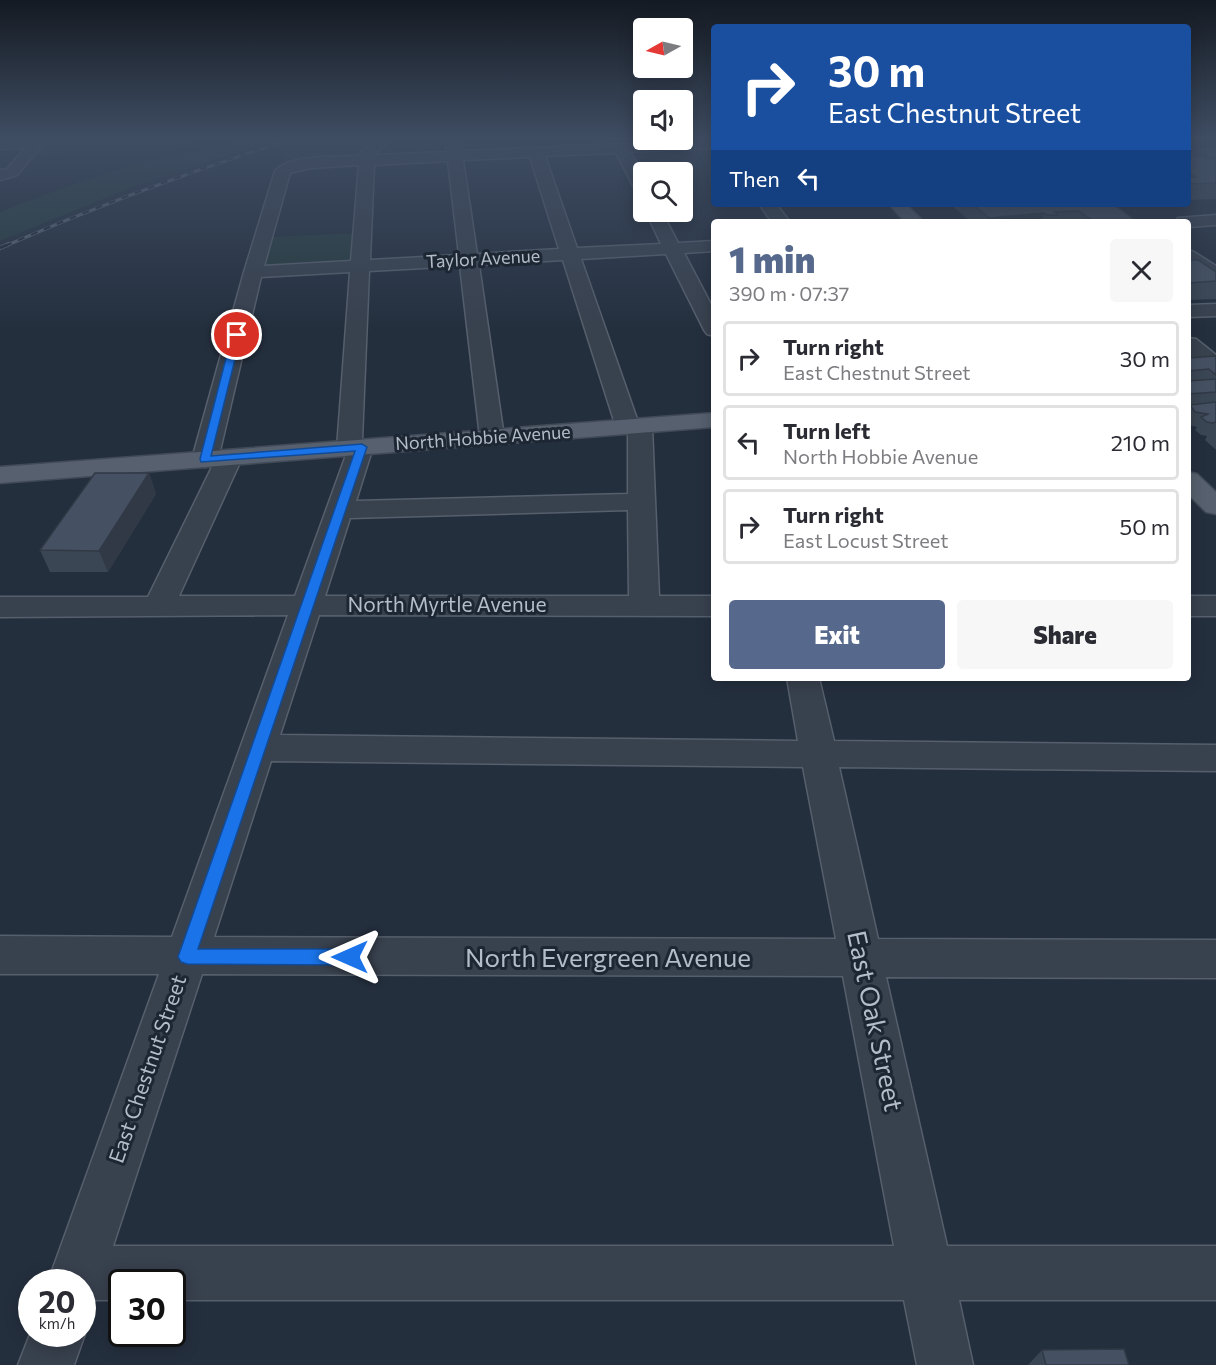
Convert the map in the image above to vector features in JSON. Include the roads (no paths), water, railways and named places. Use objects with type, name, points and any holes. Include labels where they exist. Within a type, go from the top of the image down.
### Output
[{"type":"main road","points":[[900,207],[912,219]]},
{"type":"main road","name":"North Hobbie Avenue","points":[[0,475],[711,420]]},
{"type":"main road","points":[[1191,483],[1216,506]]},
{"type":"street","points":[[159,606],[217,458],[253,272],[274,202]]},
{"type":"street","name":"East Chestnut Street","points":[[79,1269],[341,510],[355,448],[360,266],[364,202]]},
{"type":"street","points":[[462,202],[492,437]]},
{"type":"street","points":[[552,202],[634,426],[642,502],[644,606]]},
{"type":"street","points":[[769,207],[779,219]]},
{"type":"street","points":[[1191,222],[1216,220]]},
{"type":"street","points":[[659,222],[711,324]]},
{"type":"street","name":"Taylor Avenue","points":[[253,272],[711,246]]},
{"type":"street","points":[[1191,260],[1216,261]]},
{"type":"street","points":[[1191,260],[1216,275]]},
{"type":"street","points":[[1191,311],[1216,310]]},
{"type":"street","points":[[1191,346],[1216,366]]},
{"type":"street","points":[[341,510],[642,502]]},
{"type":"street","name":"North Myrtle Avenue","points":[[0,607],[309,604],[711,606]]},
{"type":"street","points":[[1191,606],[1216,606]]},
{"type":"street","name":"East Oak Street","points":[[804,681],[945,1365]]},
{"type":"street","points":[[259,748],[1216,758]]},
{"type":"street","name":"North Evergreen Avenue","points":[[0,955],[1216,959]]},
{"type":"street","points":[[96,1278],[1216,1273]]},
{"type":"street","points":[[46,1365],[52,1347]]},
{"type":"railway","points":[[5,246],[113,202]]},
{"type":"railway","points":[[0,248],[9,244]]}]
